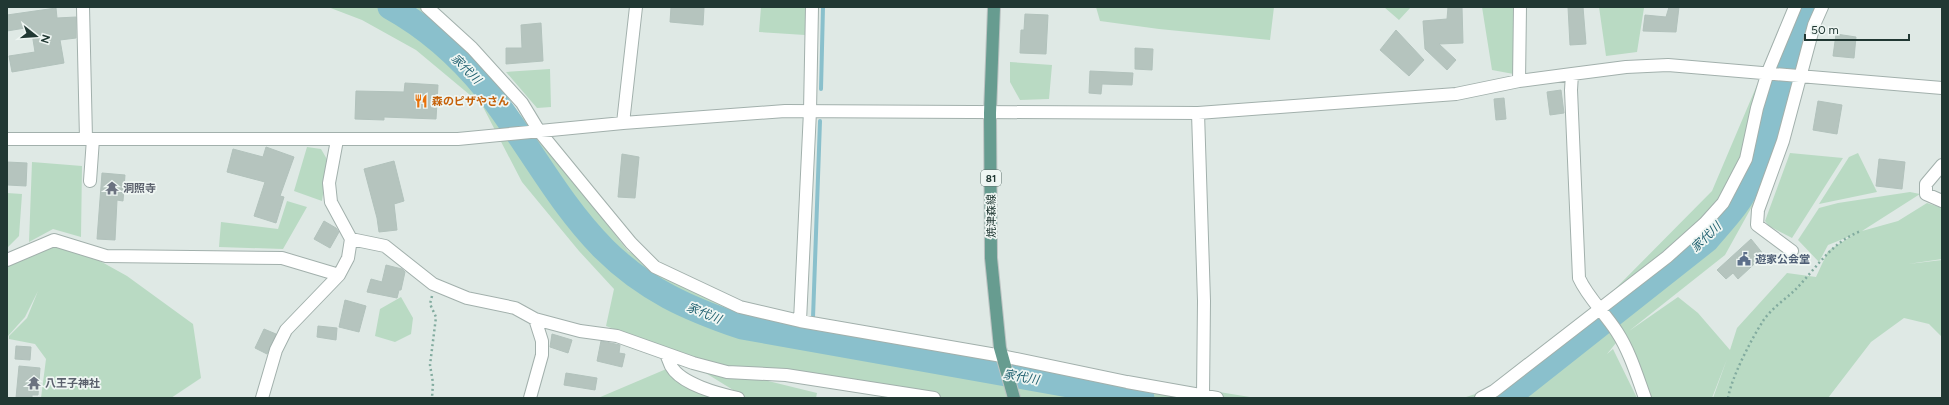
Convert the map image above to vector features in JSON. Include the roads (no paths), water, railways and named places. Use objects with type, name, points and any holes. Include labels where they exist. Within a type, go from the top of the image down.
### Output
[{"type":"main road","name":"焼津森線","points":[[994,7],[990,113],[991,258],[1001,352],[1013,394]]},
{"type":"street","points":[[83,7],[90,139],[90,181]]},
{"type":"street","points":[[427,7],[472,48],[497,74],[522,103],[539,131],[617,226],[655,267],[740,307],[809,323],[1001,352],[1127,382],[1217,398]]},
{"type":"street","points":[[623,124],[636,7]]},
{"type":"street","points":[[809,323],[812,7]]},
{"type":"street","points":[[1519,81],[1520,7]]},
{"type":"street","points":[[1481,398],[1494,391],[1600,311],[1706,224],[1723,203],[1746,159],[1757,108],[1773,73],[1795,7]]},
{"type":"street","points":[[1792,251],[1757,225],[1758,210],[1783,141],[1814,25],[1822,7]]},
{"type":"street","points":[[7,139],[458,139],[785,111],[1198,113],[1456,94],[1519,81],[1626,67],[1668,65],[1942,88]]},
{"type":"street","points":[[1572,74],[1571,90],[1579,278],[1586,292],[1617,332],[1627,349],[1645,398]]},
{"type":"street","points":[[1198,113],[1204,301],[1203,395]]},
{"type":"street","points":[[262,398],[276,350],[286,330],[340,275],[348,258],[351,239],[331,202],[330,183],[337,140]]},
{"type":"street","points":[[1942,165],[1926,184],[1926,194],[1942,201]]},
{"type":"street","points":[[351,239],[385,246],[433,284],[467,298],[515,308],[535,319],[580,331],[617,336],[666,354],[727,372],[786,375],[934,398]]},
{"type":"street","points":[[7,260],[54,240],[106,256],[282,258],[340,275]]},
{"type":"street","points":[[530,398],[542,355],[542,341],[535,319]]},
{"type":"street","points":[[666,354],[671,367],[683,378],[708,390],[738,398]]},
{"type":"waterway","name":"家代川","points":[[390,7],[417,24],[454,54],[486,89],[557,191],[587,231],[604,249],[635,276],[668,297],[704,313],[742,327],[1142,398]]},
{"type":"waterway","points":[[821,89],[823,7]]},
{"type":"waterway","name":"家代川","points":[[1507,398],[1707,240],[1731,212],[1742,197],[1750,181],[1810,7]]},
{"type":"waterway","points":[[810,341],[813,318],[820,121]]},
{"type":"place","name":"森のピザやさん","points":[[421,101]]},
{"type":"place","name":"洞照寺","points":[[112,188]]},
{"type":"place","name":"遊家公会堂","points":[[1744,259]]},
{"type":"place","name":"八王子神社","points":[[34,383]]}]
